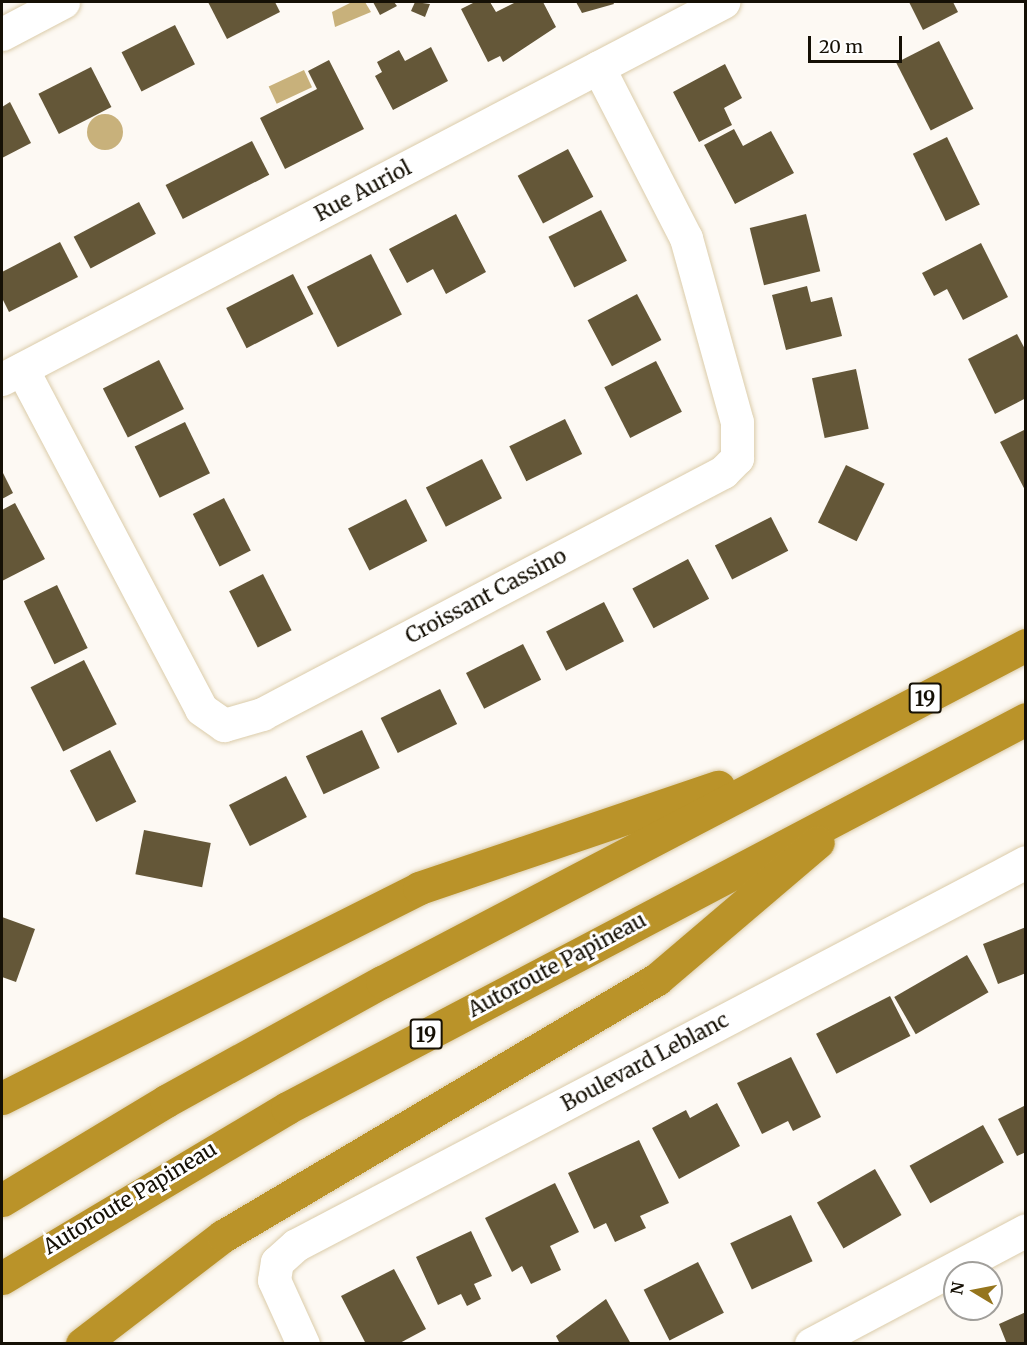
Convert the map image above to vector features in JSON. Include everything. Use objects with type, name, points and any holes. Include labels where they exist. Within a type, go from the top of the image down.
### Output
[{"type":"highway","name":"19","points":[[2,1200],[311,1020],[1026,645]]},
{"type":"highway","name":"Autoroute Papineau","points":[[2,1278],[287,1108],[1026,719]]},
{"type":"highway","points":[[2,1098],[419,888],[825,751]]},
{"type":"highway","points":[[82,1344],[223,1236],[657,979],[860,806]]},
{"type":"street","points":[[2,34],[63,2]]},
{"type":"street","name":"Rue Auriol","points":[[12,374],[723,2]]},
{"type":"street","name":"Croissant Cassino","points":[[12,374],[201,709],[217,724],[232,725],[282,704],[723,472],[740,452],[686,238],[598,68]]},
{"type":"street","name":"Boulevard Leblanc","points":[[303,1344],[273,1272],[296,1245],[1026,862]]},
{"type":"street","points":[[811,1344],[1026,1230]]},
{"type":"shaded area","points":[[352,2],[365,2],[371,12],[335,27],[332,12]]},
{"type":"shaded area","points":[[304,70],[312,87],[277,104],[269,86]]},
{"type":"shaded area","points":[[105,114],[118,119],[123,132],[118,145],[105,150],[92,145],[87,132],[92,119]]},
{"type":"building","points":[[208,2],[275,2],[280,12],[227,39]]},
{"type":"building","points":[[373,2],[394,2],[397,6],[380,15]]},
{"type":"building","points":[[415,2],[430,4],[425,17],[411,11]]},
{"type":"building","points":[[475,2],[490,2],[496,12],[516,2],[543,2],[556,27],[503,62],[500,56],[488,62],[461,9]]},
{"type":"building","points":[[576,2],[613,2],[614,4],[582,13]]},
{"type":"building","points":[[909,2],[953,2],[958,12],[923,30]]},
{"type":"building","points":[[175,25],[195,64],[142,91],[122,52]]},
{"type":"building","points":[[939,41],[974,109],[931,131],[896,63]]},
{"type":"building","points":[[431,47],[448,81],[393,110],[375,76],[382,72],[377,62],[399,50],[405,61]]},
{"type":"building","points":[[329,60],[364,129],[285,169],[260,118],[317,89],[308,71]]},
{"type":"building","points":[[725,64],[742,98],[724,108],[732,125],[699,142],[673,92]]},
{"type":"building","points":[[91,67],[111,107],[59,134],[38,94]]},
{"type":"building","points":[[10,102],[31,143],[2,158],[2,107]]},
{"type":"building","points":[[734,129],[743,146],[771,131],[794,173],[735,204],[704,145]]},
{"type":"building","points":[[947,137],[980,204],[946,221],[913,154]]},
{"type":"building","points":[[252,141],[269,175],[183,219],[166,185]]},
{"type":"building","points":[[568,149],[593,197],[543,223],[518,176]]},
{"type":"building","points":[[139,202],[156,234],[91,269],[74,237]]},
{"type":"building","points":[[601,210],[627,261],[574,288],[548,237]]},
{"type":"building","points":[[456,214],[486,272],[446,294],[433,269],[407,283],[389,249]]},
{"type":"building","points":[[806,214],[820,271],[764,285],[750,228]]},
{"type":"building","points":[[60,242],[78,277],[9,312],[2,298],[2,272]]},
{"type":"building","points":[[981,243],[1008,297],[963,320],[947,289],[934,296],[922,273]]},
{"type":"building","points":[[371,254],[402,315],[338,347],[307,287]]},
{"type":"building","points":[[293,274],[313,314],[247,348],[226,308]]},
{"type":"building","points":[[807,286],[811,302],[832,297],[842,336],[786,350],[772,295]]},
{"type":"building","points":[[637,294],[661,340],[612,366],[588,320]]},
{"type":"building","points":[[1017,334],[1026,351],[1026,398],[995,414],[968,359]]},
{"type":"building","points":[[159,360],[184,409],[128,438],[103,389]]},
{"type":"building","points":[[656,361],[682,412],[630,438],[604,387]]},
{"type":"building","points":[[856,369],[869,429],[825,438],[812,378]]},
{"type":"building","points":[[565,419],[582,454],[526,481],[509,446]]},
{"type":"building","points":[[185,422],[210,473],[160,498],[135,447]]},
{"type":"building","points":[[1026,429],[1026,492],[1000,442]]},
{"type":"building","points":[[482,459],[502,498],[446,527],[426,488]]},
{"type":"building","points":[[846,465],[885,484],[857,541],[818,523]]},
{"type":"building","points":[[2,471],[13,493],[2,499]]},
{"type":"building","points":[[224,498],[251,551],[220,566],[193,514]]},
{"type":"building","points":[[406,499],[427,541],[369,570],[348,529]]},
{"type":"building","points":[[15,503],[45,559],[2,581],[2,510]]},
{"type":"building","points":[[771,517],[788,551],[732,579],[715,546]]},
{"type":"building","points":[[688,559],[709,599],[654,628],[632,589]]},
{"type":"building","points":[[263,574],[292,630],[258,647],[229,591]]},
{"type":"building","points":[[57,585],[88,648],[54,664],[24,601]]},
{"type":"building","points":[[604,602],[624,641],[566,671],[546,632]]},
{"type":"building","points":[[523,644],[541,680],[484,709],[466,673]]},
{"type":"building","points":[[84,660],[117,724],[63,751],[31,687]]},
{"type":"building","points":[[440,689],[457,724],[398,753],[381,718]]},
{"type":"building","points":[[362,730],[380,768],[324,794],[306,756]]},
{"type":"building","points":[[110,750],[136,802],[96,822],[70,770]]},
{"type":"building","points":[[286,776],[307,817],[250,846],[229,805]]},
{"type":"building","points":[[144,830],[211,843],[202,887],[135,874]]},
{"type":"building","points":[[2,917],[35,929],[16,982],[2,977]]},
{"type":"building","points":[[1026,927],[1026,973],[998,984],[983,944]]},
{"type":"building","points":[[967,955],[989,992],[916,1034],[894,997]]},
{"type":"building","points":[[890,996],[910,1036],[836,1074],[816,1034]]},
{"type":"building","points":[[791,1057],[821,1117],[793,1131],[788,1121],[762,1134],[737,1083]]},
{"type":"building","points":[[717,1103],[740,1146],[679,1179],[652,1128],[686,1110],[690,1118]]},
{"type":"building","points":[[1026,1105],[1026,1152],[1017,1156],[998,1119]]},
{"type":"building","points":[[983,1125],[1004,1163],[930,1203],[910,1166]]},
{"type":"building","points":[[639,1140],[669,1203],[640,1216],[646,1228],[615,1242],[606,1223],[594,1229],[568,1173]]},
{"type":"building","points":[[875,1169],[902,1215],[843,1248],[817,1202]]},
{"type":"building","points":[[555,1183],[579,1232],[550,1246],[561,1270],[531,1284],[522,1266],[512,1272],[485,1218]]},
{"type":"building","points":[[791,1215],[813,1261],[752,1290],[730,1243]]},
{"type":"building","points":[[471,1231],[492,1276],[474,1284],[481,1299],[467,1306],[461,1294],[438,1305],[416,1257]]},
{"type":"building","points":[[698,1262],[724,1313],[670,1340],[644,1290]]},
{"type":"building","points":[[394,1269],[426,1329],[398,1344],[366,1344],[341,1296]]},
{"type":"building","points":[[606,1299],[631,1344],[560,1344],[556,1336]]},
{"type":"building","points":[[1026,1312],[1026,1344],[1007,1344],[999,1324]]}]
